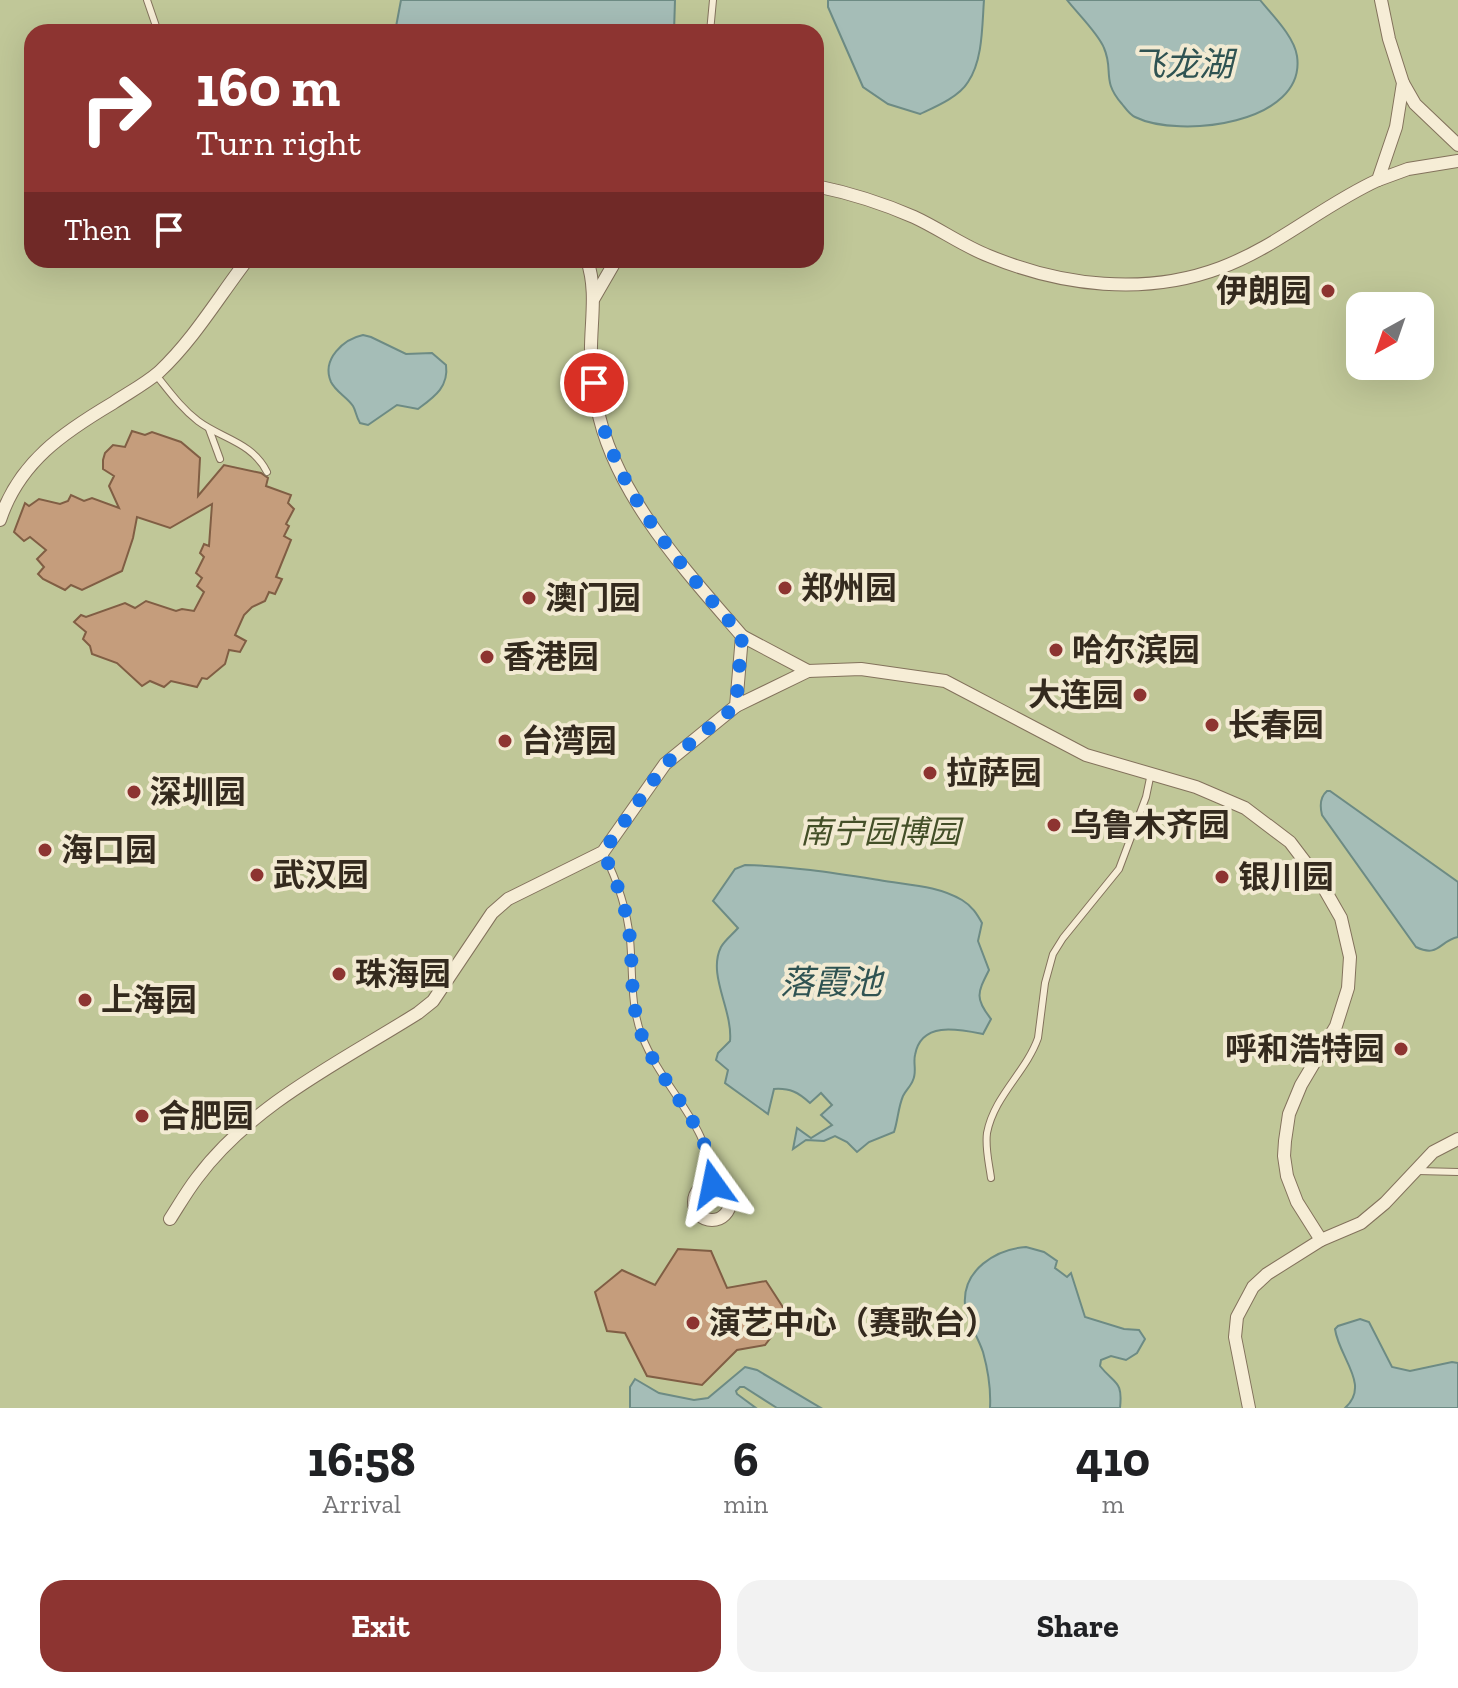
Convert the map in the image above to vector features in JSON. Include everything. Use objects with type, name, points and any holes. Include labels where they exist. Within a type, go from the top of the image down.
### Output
[{"type":"street","points":[[1381,0],[1403,83],[1415,104],[1458,145]]},
{"type":"street","points":[[1378,180],[1396,127],[1403,83]]},
{"type":"street","points":[[824,188],[878,202],[989,256],[1052,277],[1096,284],[1145,285],[1182,280],[1221,268],[1288,236],[1349,194],[1378,180],[1408,169],[1458,161]]},
{"type":"street","points":[[0,520],[22,478],[49,445],[156,375],[194,334],[241,268]]},
{"type":"street","points":[[588,268],[594,298],[591,358],[597,408],[616,463],[650,524],[742,636],[808,671]]},
{"type":"street","points":[[594,298],[611,268]]},
{"type":"street","points":[[736,706],[742,636]]},
{"type":"street","points":[[170,1219],[198,1176],[240,1132],[282,1098],[433,1001],[492,913],[508,899],[603,852],[665,764],[736,706],[808,671],[861,669],[945,681],[1086,755],[1196,787],[1245,808],[1290,842],[1321,883],[1341,918],[1350,957],[1348,988],[1336,1026],[1301,1085],[1289,1114],[1284,1156],[1287,1176],[1297,1202],[1321,1240]]},
{"type":"street","points":[[1249,1408],[1235,1337],[1242,1303],[1253,1287],[1267,1274],[1321,1240],[1361,1223],[1385,1203],[1433,1152],[1458,1139]]},
{"type":"lane","points":[[147,0],[155,24]]},
{"type":"lane","points":[[711,24],[713,0]]},
{"type":"lane","points":[[156,375],[176,400],[209,429],[222,433],[251,452],[267,472]]},
{"type":"lane","points":[[209,429],[220,459]]},
{"type":"lane","points":[[991,1178],[987,1132],[1001,1098],[1035,1048],[1043,1016],[1049,966],[1063,938],[1119,869],[1146,797],[1151,773]]},
{"type":"lane","points":[[603,852],[621,893],[630,936],[635,1007],[642,1036],[675,1098],[699,1129],[709,1155],[713,1184]]},
{"type":"lane","points":[[1415,1171],[1458,1172]]},
{"type":"green space","name":"南宁园博园","points":[[0,0],[1458,0],[1458,1408],[0,1408]]},
{"type":"water","points":[[401,0],[675,0],[674,24],[396,24]]},
{"type":"water","points":[[828,0],[984,0],[981,42],[973,73],[959,92],[920,114],[888,104],[863,87],[828,7]]},
{"type":"water","name":"飞龙湖","points":[[1067,0],[1260,0],[1292,41],[1297,56],[1295,79],[1282,97],[1262,111],[1236,120],[1180,126],[1135,117],[1112,88],[1107,56],[1101,42]]},
{"type":"water","points":[[363,335],[406,354],[432,353],[446,365],[445,379],[439,391],[418,409],[397,405],[368,425],[360,423],[353,406],[333,386],[329,366],[336,351]]},
{"type":"water","points":[[1327,791],[1458,882],[1458,937],[1430,951],[1416,947],[1322,815],[1321,802]]},
{"type":"water","name":"落霞池","points":[[745,865],[812,870],[932,888],[966,902],[982,923],[978,941],[989,970],[982,984],[980,1000],[991,1019],[983,1034],[952,1029],[933,1032],[925,1037],[915,1055],[914,1077],[901,1100],[894,1132],[869,1142],[857,1152],[835,1136],[824,1141],[806,1140],[793,1149],[797,1128],[811,1138],[832,1125],[821,1115],[832,1105],[821,1093],[810,1103],[794,1092],[774,1089],[768,1114],[725,1083],[728,1070],[716,1060],[718,1053],[730,1041],[728,1017],[718,981],[717,958],[723,944],[738,928],[713,901],[735,869]]},
{"type":"water","points":[[1026,1247],[1044,1252],[1057,1261],[1055,1268],[1067,1277],[1071,1273],[1085,1317],[1124,1329],[1139,1330],[1145,1339],[1137,1353],[1126,1360],[1111,1356],[1101,1360],[1100,1366],[1119,1387],[1120,1408],[990,1408],[986,1366],[966,1311],[966,1293],[969,1281],[983,1264],[1003,1252]]},
{"type":"water","points":[[1360,1319],[1369,1322],[1392,1367],[1410,1371],[1458,1363],[1458,1408],[1345,1408],[1355,1390],[1354,1381],[1335,1329]]},
{"type":"water","points":[[745,1367],[757,1370],[821,1408],[777,1408],[740,1387],[737,1394],[756,1408],[630,1408],[630,1387],[635,1379],[659,1393],[694,1400],[708,1398]]},
{"type":"building","points":[[132,431],[145,435],[152,432],[181,442],[200,458],[198,496],[224,465],[261,473],[268,478],[266,486],[291,495],[288,503],[294,509],[284,536],[291,540],[276,577],[282,579],[275,594],[269,592],[265,601],[244,615],[235,635],[246,641],[240,652],[229,650],[225,664],[207,679],[202,678],[197,687],[171,681],[164,687],[150,681],[142,686],[117,663],[92,654],[90,646],[83,639],[86,632],[74,622],[81,615],[86,617],[125,603],[135,608],[146,601],[176,611],[194,611],[204,592],[197,586],[202,578],[196,573],[204,557],[200,553],[204,544],[209,546],[212,504],[170,528],[137,517],[122,571],[82,590],[71,585],[65,590],[43,579],[38,574],[44,567],[37,559],[46,550],[30,537],[24,541],[14,532],[25,503],[29,506],[39,499],[60,504],[68,501],[71,495],[84,501],[92,498],[119,508],[109,486],[114,476],[103,469],[103,460],[113,445],[125,447]]},
{"type":"building","name":"演艺中心（赛歌台）","points":[[678,1249],[711,1251],[727,1288],[766,1281],[788,1315],[765,1345],[737,1350],[702,1385],[647,1376],[625,1333],[607,1331],[595,1292],[622,1270],[655,1285]]},
{"type":"place","name":"伊朗园","points":[[1328,291]]},
{"type":"place","name":"郑州园","points":[[785,588]]},
{"type":"place","name":"澳门园","points":[[529,598]]},
{"type":"place","name":"哈尔滨园","points":[[1056,650]]},
{"type":"place","name":"香港园","points":[[487,657]]},
{"type":"place","name":"大连园","points":[[1140,695]]},
{"type":"place","name":"长春园","points":[[1212,725]]},
{"type":"place","name":"台湾园","points":[[505,741]]},
{"type":"place","name":"拉萨园","points":[[930,773]]},
{"type":"place","name":"深圳园","points":[[134,792]]},
{"type":"place","name":"乌鲁木齐园","points":[[1054,825]]},
{"type":"place","name":"海口园","points":[[45,850]]},
{"type":"place","name":"武汉园","points":[[257,875]]},
{"type":"place","name":"银川园","points":[[1222,877]]},
{"type":"place","name":"珠海园","points":[[339,974]]},
{"type":"place","name":"上海园","points":[[85,1000]]},
{"type":"place","name":"呼和浩特园","points":[[1401,1049]]},
{"type":"place","name":"合肥园","points":[[142,1116]]},
{"type":"place","name":"演艺中心（赛歌台）","points":[[693,1323]]},
{"type":"route","points":[[594,383],[597,408],[616,463],[650,524],[742,636],[736,706],[665,764],[603,852],[621,893],[630,936],[635,1007],[642,1036],[675,1098],[699,1129],[709,1155],[713,1184]]}]
